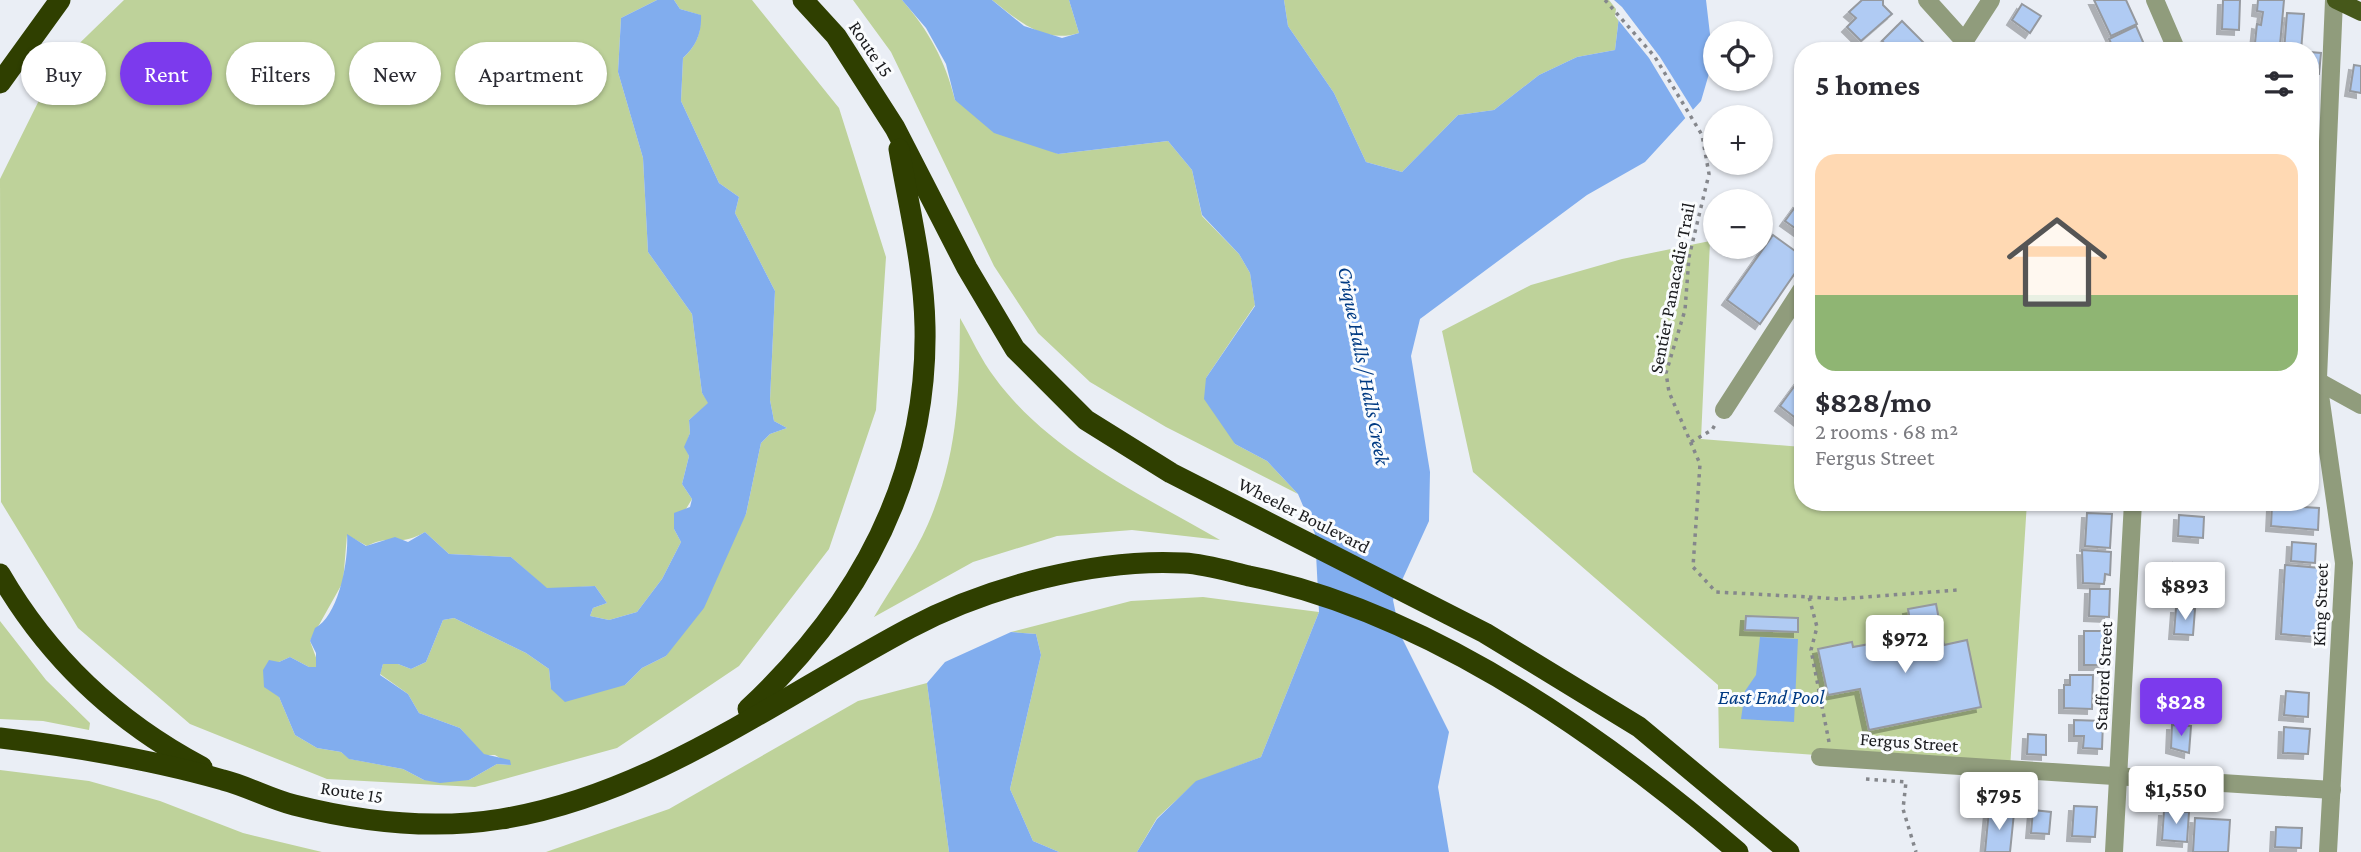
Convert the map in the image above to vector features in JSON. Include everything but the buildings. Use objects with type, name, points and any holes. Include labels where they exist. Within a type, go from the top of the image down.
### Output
[{"type":"highway","name":"Route 15","points":[[803,0],[836,36],[895,128]]},
{"type":"highway","points":[[0,83],[55,3]]},
{"type":"highway","name":"Wheeler Boulevard","points":[[895,128],[967,268],[1015,349],[1086,420],[1171,473],[1485,633],[1639,727],[1789,852]]},
{"type":"highway","points":[[692,749],[744,713],[790,670],[830,621],[864,569],[894,500],[910,452],[922,390],[925,328],[920,265],[895,128]]},
{"type":"highway","points":[[692,749],[915,624],[1020,584],[1100,566],[1186,563],[1296,585],[1413,632],[1578,725],[1688,809],[1738,852]]},
{"type":"highway","points":[[0,574],[18,604],[60,659],[109,707],[165,747],[225,780]]},
{"type":"highway","name":"Route 15","points":[[0,738],[85,748],[225,780],[291,804],[359,819],[428,824],[484,821],[566,805],[631,782],[692,749]]},
{"type":"main road","points":[[2335,0],[2361,12]]},
{"type":"street","points":[[1927,0],[1958,42]]},
{"type":"street","points":[[1964,42],[1991,0]]},
{"type":"street","points":[[2155,0],[2173,42]]},
{"type":"street","points":[[2319,289],[2335,0]]},
{"type":"street","points":[[1724,410],[1794,301]]},
{"type":"street","points":[[2319,382],[2361,405]]},
{"type":"street","name":"King Street","points":[[2319,410],[2344,563],[2328,852]]},
{"type":"street","name":"Stafford Street","points":[[2114,852],[2133,511]]},
{"type":"street","name":"Fergus Street","points":[[1826,757],[2332,790]]},
{"type":"path","name":"Sentier Panacadie Trail","points":[[1605,0],[1655,57],[1702,135],[1709,174],[1689,257],[1685,310],[1666,373],[1669,392],[1700,464],[1693,567],[1716,592],[1839,599],[1958,590]]},
{"type":"path","points":[[1691,442],[1712,430],[1724,410]]},
{"type":"path","points":[[1809,597],[1817,627],[1811,650],[1826,757]]},
{"type":"path","points":[[1859,775],[1869,780],[1906,782],[1903,809],[1916,852]]},
{"type":"green space","points":[[124,0],[657,0],[621,18],[618,72],[643,158],[648,252],[692,314],[702,393],[709,403],[689,420],[690,433],[685,447],[689,456],[682,484],[692,499],[674,529],[681,542],[662,579],[637,612],[609,620],[590,616],[593,608],[607,603],[595,586],[547,589],[511,557],[449,554],[425,532],[408,539],[376,542],[367,546],[347,535],[343,582],[310,641],[318,663],[316,667],[309,667],[290,657],[279,662],[279,697],[295,735],[317,748],[341,752],[350,759],[403,769],[424,780],[469,780],[497,764],[511,765],[495,755],[484,755],[460,728],[419,713],[408,694],[380,674],[383,664],[398,664],[411,669],[426,662],[443,620],[454,618],[526,653],[549,669],[551,689],[625,685],[642,668],[666,656],[746,514],[761,443],[770,434],[787,428],[774,421],[770,400],[775,291],[735,213],[739,197],[719,183],[681,101],[683,58],[697,39],[700,15],[680,9],[674,0],[752,0],[839,108],[886,257],[876,410],[829,549],[739,666],[617,748],[475,787],[327,779],[190,724],[78,628],[1,502],[0,179],[37,105],[106,105],[106,42],[81,42]]},
{"type":"green space","points":[[853,0],[902,0],[935,47],[955,100],[1058,154],[1168,141],[1192,170],[1202,216],[1239,254],[1250,273],[1255,305],[1206,378],[1235,444],[1267,461],[1298,494],[1166,427],[1090,382],[1038,333],[994,266],[891,52]]},
{"type":"green space","points":[[992,0],[1069,0],[1079,33],[1066,36],[1043,33],[1022,23]]},
{"type":"green space","points":[[1284,0],[1612,0],[1620,8],[1615,50],[1577,57],[1539,75],[1494,110],[1458,115],[1402,172],[1366,162],[1334,93],[1288,26]]},
{"type":"green space","points":[[1703,242],[1703,259],[1709,259],[1701,439],[1794,446],[1794,511],[2026,511],[2010,769],[1719,748],[1718,685],[1473,472],[1442,331],[1531,285],[1622,259]]},
{"type":"green space","points":[[960,318],[995,378],[1042,428],[1098,470],[1220,540],[1132,530],[1057,536],[973,562],[874,617],[928,524],[946,472],[958,397]]},
{"type":"green space","points":[[1203,597],[1319,612],[1261,757],[1196,782],[1157,818],[1137,852],[1059,852],[1033,841],[1010,789],[1041,655],[1036,634],[1011,632],[1131,601]]},
{"type":"green space","points":[[0,621],[46,680],[90,723],[89,730],[43,721],[0,719]]},
{"type":"green space","points":[[927,683],[949,852],[546,852],[669,809],[858,701]]},
{"type":"green space","points":[[0,770],[89,781],[160,801],[243,833],[322,852],[0,852]]},
{"type":"water","points":[[657,0],[674,0],[680,9],[701,15],[697,39],[683,58],[681,101],[719,183],[739,197],[735,213],[775,291],[770,400],[774,421],[787,428],[770,434],[761,443],[746,514],[704,608],[666,656],[642,668],[625,685],[565,702],[551,689],[549,669],[526,653],[454,618],[443,620],[426,662],[411,669],[398,664],[383,664],[380,675],[408,694],[419,713],[460,728],[484,754],[510,760],[511,765],[497,764],[469,780],[440,783],[424,780],[403,769],[349,759],[341,752],[317,748],[295,735],[279,697],[264,687],[263,670],[269,660],[279,662],[290,657],[309,667],[316,667],[316,653],[310,641],[315,628],[330,612],[341,586],[347,534],[366,546],[395,537],[408,542],[425,532],[449,554],[511,557],[547,588],[595,586],[607,603],[593,608],[590,616],[609,620],[637,612],[662,579],[681,542],[674,529],[674,513],[690,507],[692,499],[682,484],[689,456],[684,447],[690,433],[689,420],[708,403],[702,393],[692,314],[648,252],[643,158],[618,72],[621,18]]},
{"type":"water","name":"Crique Halls / Halls Creek","points":[[902,0],[992,0],[1024,26],[1062,38],[1079,33],[1069,0],[1284,0],[1288,26],[1334,93],[1366,162],[1402,172],[1458,115],[1494,110],[1539,75],[1577,57],[1615,50],[1620,8],[1612,0],[1706,0],[1708,21],[1703,21],[1704,91],[1701,101],[1645,162],[1587,195],[1420,319],[1411,356],[1430,472],[1429,521],[1393,600],[1400,634],[1449,732],[1438,787],[1449,852],[1137,852],[1157,819],[1196,781],[1261,757],[1319,612],[1315,534],[1298,494],[1267,461],[1235,444],[1204,399],[1206,378],[1255,306],[1250,273],[1239,254],[1202,215],[1192,170],[1168,141],[1058,154],[994,133],[955,100],[946,64],[926,28]]},
{"type":"water","points":[[1011,632],[1036,634],[1041,655],[1010,789],[1033,841],[1059,852],[949,852],[927,683],[945,662]]},
{"type":"water","name":"East End Pool","points":[[1760,637],[1798,639],[1794,722],[1741,719],[1745,691],[1756,675]]},
{"type":"pier","points":[[1609,0],[1614,0],[1622,7],[1660,57],[1695,113],[1687,121],[1649,58],[1615,16],[1616,9]]}]
